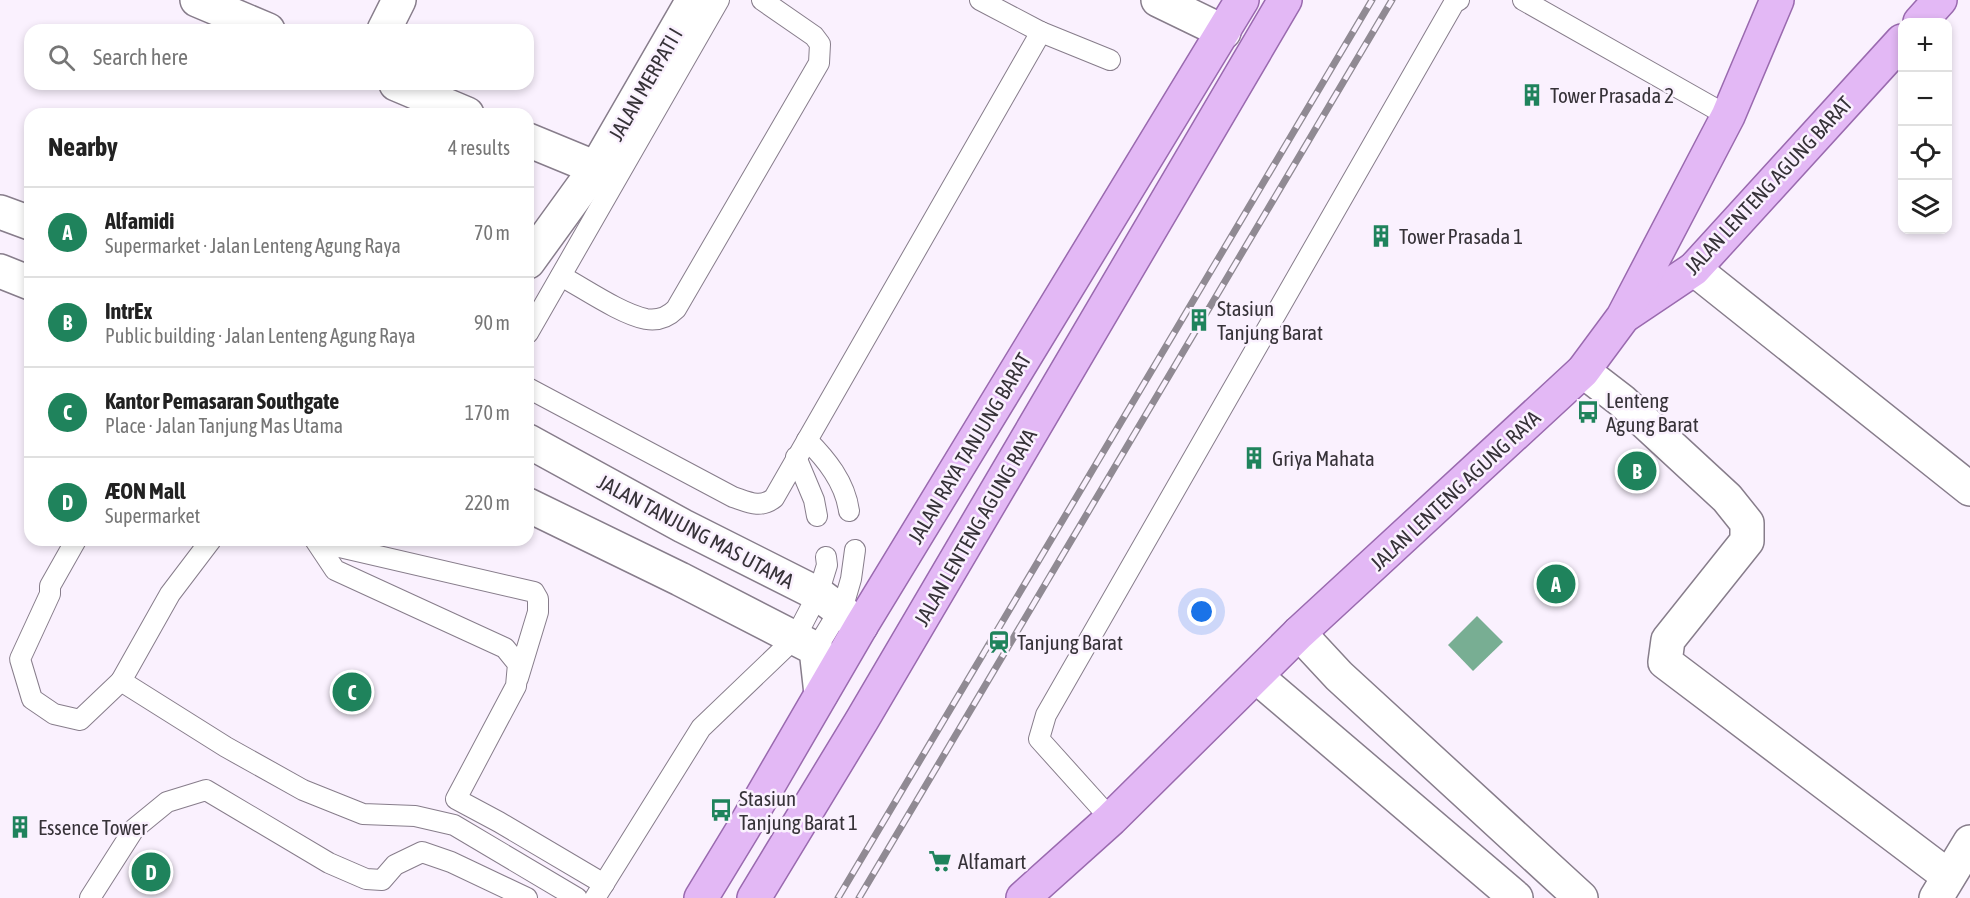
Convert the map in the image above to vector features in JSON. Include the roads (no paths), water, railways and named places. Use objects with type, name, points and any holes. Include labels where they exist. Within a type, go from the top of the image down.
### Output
[{"type":"main road","name":"JALAN RAYA TANJUNG BARAT","points":[[701,898],[821,694],[839,611],[1224,32],[1242,0]]},
{"type":"main road","name":"JALAN LENTENG AGUNG RAYA","points":[[754,898],[862,720],[1285,0]]},
{"type":"main road","name":"JALAN LENTENG AGUNG RAYA","points":[[1023,898],[1111,819],[1299,633],[1583,371],[1623,317],[1728,116],[1777,0]]},
{"type":"main road","points":[[1924,18],[1940,0]]},
{"type":"main road","name":"JALAN LENTENG AGUNG BARAT","points":[[1623,317],[1694,269],[1898,45]]},
{"type":"main road","points":[[821,694],[862,720]]},
{"type":"street","points":[[197,0],[254,24]]},
{"type":"street","points":[[387,24],[399,0]]},
{"type":"street","name":"JALAN MERPATI I","points":[[534,254],[596,168],[693,0]]},
{"type":"street","points":[[1158,0],[1224,32]]},
{"type":"street","points":[[410,90],[453,108]]},
{"type":"street","points":[[534,142],[596,168]]},
{"type":"street","points":[[0,212],[24,221]]},
{"type":"street","points":[[1694,269],[1970,489]]},
{"type":"street","points":[[0,271],[24,281]]},
{"type":"street","points":[[1583,371],[1622,401],[1727,498],[1747,523],[1748,541],[1668,640],[1665,662],[1942,887],[1970,842]]},
{"type":"street","name":"JALAN TANJUNG MAS UTAMA","points":[[534,444],[839,611]]},
{"type":"street","points":[[534,508],[805,643],[821,694]]},
{"type":"street","points":[[1299,633],[1339,676],[1581,898]]},
{"type":"street","points":[[1257,676],[1516,898]]},
{"type":"lane","points":[[534,323],[718,0]]},
{"type":"lane","points":[[561,276],[631,314],[648,319],[669,316],[676,309],[819,63],[819,44],[814,36],[762,0]]},
{"type":"lane","points":[[980,0],[1041,32],[1110,60]]},
{"type":"lane","points":[[1111,819],[1039,739],[1046,715],[1454,3],[1459,0]]},
{"type":"lane","points":[[1523,0],[1728,116]]},
{"type":"lane","points":[[534,391],[733,497],[750,503],[767,503],[774,498],[1041,32]]},
{"type":"lane","points":[[807,440],[823,456],[837,477],[848,500],[849,510]]},
{"type":"lane","points":[[796,457],[811,491],[817,516]]},
{"type":"lane","points":[[73,546],[50,586],[51,594],[20,659],[32,699],[54,714],[80,720],[121,681],[170,594],[206,546]]},
{"type":"lane","points":[[320,546],[335,570],[506,648],[518,664],[516,686]]},
{"type":"lane","points":[[338,546],[534,592],[538,599],[538,612],[516,686],[456,799],[499,822],[599,891],[701,728],[805,643],[839,611],[848,590],[855,550]]},
{"type":"lane","points":[[826,557],[839,611]]},
{"type":"lane","points":[[805,643],[839,611]]},
{"type":"lane","points":[[121,681],[226,747],[303,790],[363,814],[415,816],[454,825],[577,898]]},
{"type":"lane","points":[[90,898],[134,829],[167,802],[206,790],[329,863],[366,879],[382,880],[395,865],[422,852],[451,862],[527,898]]},
{"type":"railway","points":[[838,898],[1372,0]]},
{"type":"railway","points":[[859,898],[1392,0]]},
{"type":"place","name":"Tower Prasada 2","points":[[1532,95]]},
{"type":"place","name":"Tower Prasada 1","points":[[1381,236]]},
{"type":"place","name":"Stasiun Tanjung Barat","points":[[1199,320]]},
{"type":"place","name":"Lenteng Agung Barat","points":[[1588,412]]},
{"type":"place","name":"Griya Mahata","points":[[1254,458]]},
{"type":"place","name":"IntrEx","points":[[1637,471]]},
{"type":"place","name":"Alfamidi","points":[[1556,584]]},
{"type":"place","name":"Tanjung Barat","points":[[999,642]]},
{"type":"place","name":"Kantor Pemasaran Southgate","points":[[352,692]]},
{"type":"place","name":"Stasiun Tanjung Barat 1","points":[[721,810]]},
{"type":"place","name":"Essence Tower","points":[[20,827]]},
{"type":"place","name":"Alfamart","points":[[940,861]]},
{"type":"place","name":"ÆON Mall","points":[[151,872]]}]
